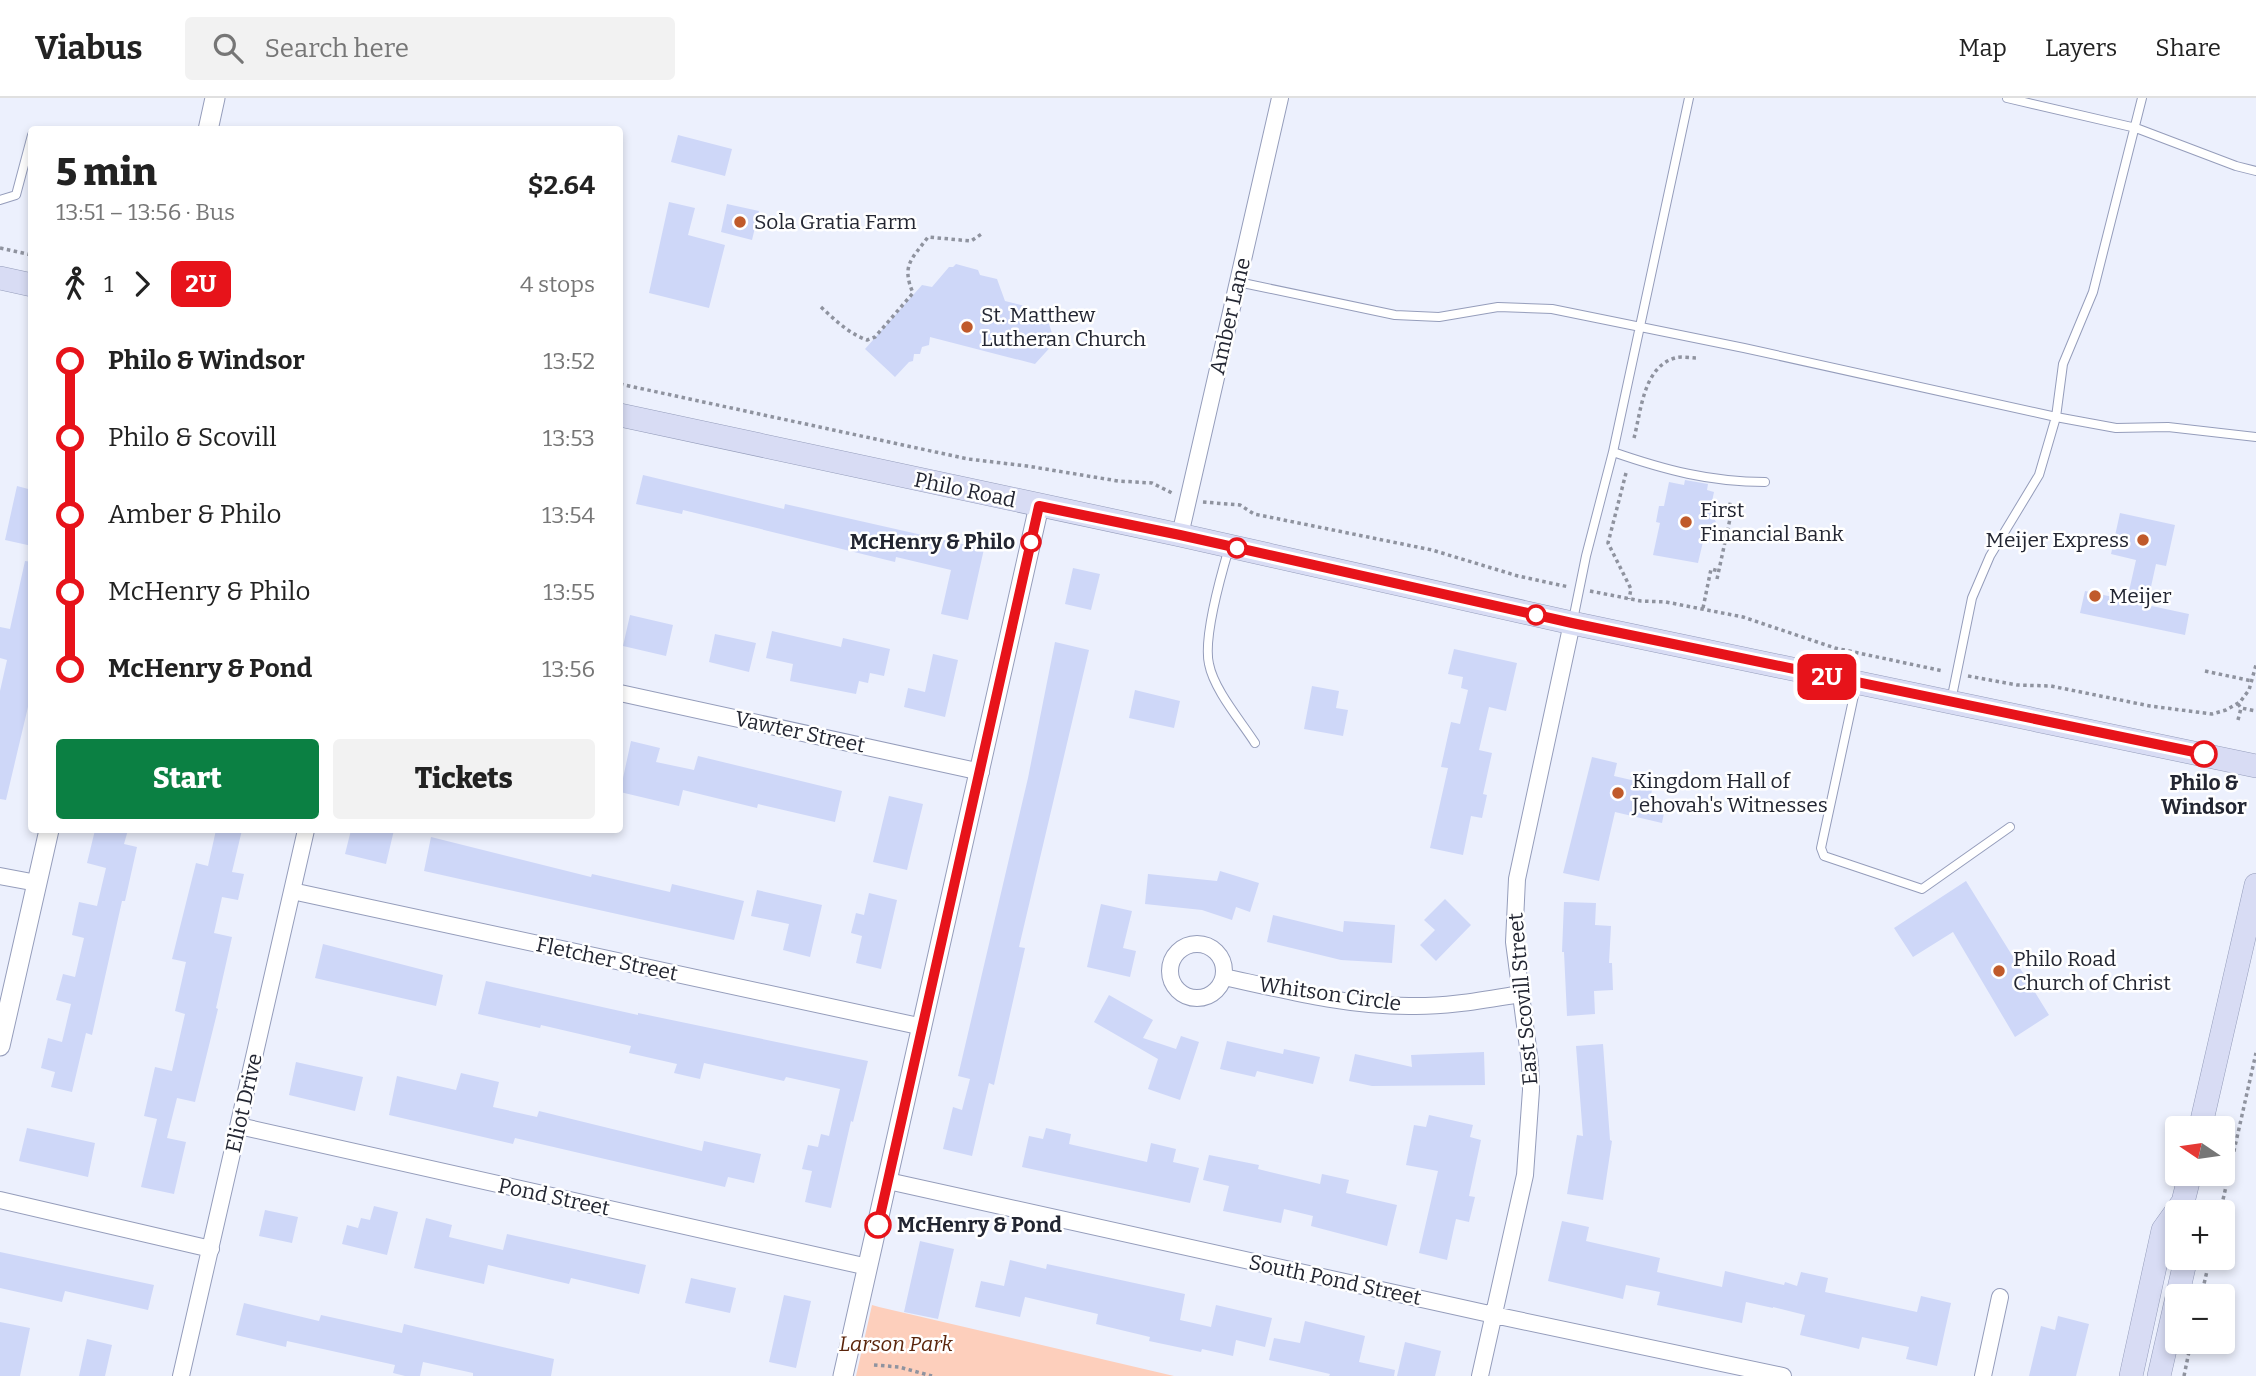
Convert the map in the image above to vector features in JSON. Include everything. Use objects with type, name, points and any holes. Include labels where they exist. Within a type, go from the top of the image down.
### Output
[{"type":"main road","points":[[0,278],[28,284]]},
{"type":"main road","name":"Philo Road","points":[[623,416],[1180,535],[1572,623],[2256,766]]},
{"type":"main road","points":[[2203,1116],[2256,885]]},
{"type":"main road","points":[[2131,1376],[2165,1228]]},
{"type":"main road","points":[[2159,1376],[2183,1270]]},
{"type":"street","points":[[209,126],[215,98]]},
{"type":"street","name":"Amber Lane","points":[[1180,535],[1280,98]]},
{"type":"street","points":[[843,1376],[1039,506]]},
{"type":"street","name":"East Scovill Street","points":[[1480,1376],[1525,1175],[1528,1150],[1530,1063],[1514,942],[1517,879],[1572,623]]},
{"type":"street","name":"Vawter Street","points":[[623,694],[981,772]]},
{"type":"street","points":[[0,1046],[48,833]]},
{"type":"street","name":"Eliot Drive","points":[[184,1375],[305,833]]},
{"type":"street","points":[[0,876],[37,883]]},
{"type":"street","name":"Fletcher Street","points":[[292,891],[923,1027]]},
{"type":"street","name":"Whitson Circle","points":[[1224,977],[1310,995],[1408,1006],[1449,1005],[1520,994]]},
{"type":"street","name":"Pond Street","points":[[239,1126],[868,1267]]},
{"type":"street","name":"South Pond Street","points":[[888,1181],[1783,1376]]},
{"type":"street","points":[[0,1200],[211,1249]]},
{"type":"street","points":[[1983,1376],[2000,1297]]},
{"type":"lane","points":[[1572,623],[1613,452],[1689,98]]},
{"type":"lane","points":[[2007,98],[2136,128],[2236,166],[2256,170]]},
{"type":"lane","points":[[1951,702],[1972,598],[1990,556],[2039,475],[2056,417],[2063,365],[2093,292],[2143,98]]},
{"type":"lane","points":[[0,200],[16,195],[28,150]]},
{"type":"lane","points":[[1238,282],[1395,315],[1439,317],[1499,307],[1552,309],[2116,428],[2168,427],[2256,437]]},
{"type":"lane","points":[[1613,452],[1652,467],[1728,482],[1765,482]]},
{"type":"lane","points":[[1230,546],[1211,631],[1209,664],[1217,684],[1255,743]]},
{"type":"lane","points":[[1857,683],[1821,848],[1824,856],[1922,889],[2010,827]]},
{"type":"path","points":[[821,307],[857,337],[867,340],[875,337],[913,293],[907,278],[907,265],[929,237],[971,241],[983,233]]},
{"type":"path","points":[[0,248],[28,253]]},
{"type":"path","points":[[1634,438],[1650,379],[1659,367],[1675,358],[1697,358]]},
{"type":"path","points":[[623,385],[968,459],[1118,481],[1152,483],[1173,493]]},
{"type":"path","points":[[1626,473],[1608,543],[1631,589],[1629,599]]},
{"type":"path","points":[[1210,504],[1240,505],[1264,516],[1432,550],[1504,573],[1551,583]]},
{"type":"path","points":[[1717,579],[1732,505],[1727,504]]},
{"type":"path","points":[[1703,608],[1711,569],[1719,571]]},
{"type":"path","points":[[1614,596],[1703,608],[1743,617],[1835,648],[1928,667]]},
{"type":"path","points":[[2238,720],[2240,706],[2249,690],[2256,665]]},
{"type":"path","points":[[2205,671],[2252,681]]},
{"type":"path","points":[[1985,680],[2051,686],[2203,714],[2219,713],[2240,706],[2256,711]]},
{"type":"path","points":[[2223,1200],[2256,1053]]},
{"type":"path","points":[[2184,1376],[2189,1354]]},
{"type":"path","points":[[874,1366],[899,1367],[932,1376]]},
{"type":"green space","name":"Larson Park","points":[[872,1305],[879,1307],[1174,1376],[856,1376]]},
{"type":"building","points":[[678,135],[732,149],[725,176],[671,162]]},
{"type":"building","points":[[669,202],[695,208],[688,235],[725,245],[709,308],[649,293]]},
{"type":"building","name":"Sola Gratia Farm","points":[[727,204],[759,211],[752,240],[721,232]]},
{"type":"building","name":"St. Matthew Lutheran Church","points":[[956,264],[997,279],[1005,301],[1029,307],[1030,314],[1047,318],[1055,342],[1035,364],[930,337],[929,345],[922,347],[920,354],[914,354],[913,361],[895,377],[865,349],[922,285],[932,287],[949,267]]},
{"type":"building","points":[[643,475],[784,509],[785,504],[984,549],[968,620],[941,614],[951,570],[896,557],[895,562],[683,510],[682,514],[636,504]]},
{"type":"building","name":"First Financial Bank","points":[[1685,480],[1708,484],[1707,490],[1714,492],[1710,511],[1716,522],[1706,529],[1698,563],[1653,555],[1660,523],[1656,522],[1659,506],[1664,506],[1669,482],[1684,485]]},
{"type":"building","points":[[17,486],[28,489],[28,545],[5,540]]},
{"type":"building","points":[[2120,513],[2175,525],[2166,566],[2156,564],[2147,605],[2189,614],[2185,635],[2080,613],[2085,591],[2127,600],[2136,560],[2111,554]]},
{"type":"building","points":[[25,561],[28,561],[28,707],[6,800],[0,799],[0,691],[7,660],[0,658],[0,627],[10,629]]},
{"type":"building","points":[[1073,568],[1100,574],[1091,610],[1065,604]]},
{"type":"building","points":[[630,615],[673,625],[666,656],[623,646]]},
{"type":"building","points":[[772,631],[841,647],[843,638],[890,649],[884,676],[870,673],[868,683],[859,681],[856,694],[790,681],[793,664],[766,658]]},
{"type":"building","points":[[715,634],[756,643],[749,672],[709,662]]},
{"type":"building","points":[[1055,642],[1089,650],[1019,947],[1025,948],[994,1085],[989,1083],[972,1156],[943,1149],[953,1107],[962,1110],[970,1079],[958,1076],[1028,778]]},
{"type":"building","points":[[1454,649],[1517,663],[1506,711],[1489,707],[1479,750],[1492,753],[1483,794],[1487,795],[1482,818],[1471,816],[1463,855],[1430,848],[1448,768],[1441,767],[1451,722],[1460,724],[1468,690],[1461,688],[1463,677],[1448,674]]},
{"type":"building","points":[[933,654],[958,660],[945,717],[904,707],[908,688],[925,692]]},
{"type":"building","points":[[1312,686],[1339,691],[1336,708],[1348,710],[1343,736],[1304,729]]},
{"type":"building","points":[[1135,690],[1180,701],[1174,728],[1129,718]]},
{"type":"building","points":[[631,741],[660,748],[656,762],[694,770],[698,756],[842,791],[835,822],[758,804],[757,808],[683,790],[679,806],[623,793],[623,778]]},
{"type":"building","points":[[1592,757],[1617,763],[1614,776],[1653,785],[1650,800],[1666,803],[1662,823],[1615,812],[1599,881],[1563,873]]},
{"type":"building","points":[[889,796],[923,804],[907,870],[873,862]]},
{"type":"building","points":[[94,833],[127,833],[124,844],[137,847],[92,1035],[86,1033],[72,1092],[51,1087],[55,1072],[41,1068],[48,1038],[62,1042],[71,1004],[56,1000],[63,974],[75,977],[84,938],[72,935],[79,902],[97,906],[106,868],[87,863]]},
{"type":"building","points":[[215,833],[241,833],[232,872],[244,874],[238,900],[222,897],[214,933],[232,937],[216,1008],[218,1009],[195,1102],[177,1098],[167,1138],[186,1142],[174,1194],[141,1187],[157,1119],[144,1116],[155,1067],[172,1071],[185,1014],[175,1011],[186,962],[172,959],[196,863],[208,866]]},
{"type":"building","points":[[350,833],[393,833],[386,864],[345,854]]},
{"type":"building","points":[[431,837],[591,877],[592,874],[670,892],[672,884],[744,901],[734,940],[424,871]]},
{"type":"building","points":[[1220,871],[1259,883],[1250,912],[1236,907],[1232,920],[1202,910],[1145,904],[1148,874],[1217,881]]},
{"type":"building","name":"Philo Road Church of Christ","points":[[1966,881],[2049,1015],[2015,1037],[1953,932],[1913,957],[1894,928]]},
{"type":"building","points":[[757,890],[822,905],[810,957],[783,950],[789,924],[751,916]]},
{"type":"building","points":[[869,893],[897,900],[881,969],[856,963],[862,936],[851,933],[856,913],[864,915]]},
{"type":"building","points":[[1445,899],[1471,925],[1436,961],[1420,945],[1435,930],[1424,920]]},
{"type":"building","points":[[1564,902],[1596,903],[1595,925],[1611,926],[1609,963],[1612,963],[1613,990],[1594,991],[1595,1014],[1567,1016],[1562,952]]},
{"type":"building","points":[[1101,904],[1132,911],[1123,948],[1136,951],[1130,977],[1087,967]]},
{"type":"building","points":[[1273,915],[1343,932],[1344,921],[1395,925],[1392,963],[1341,960],[1267,942]]},
{"type":"building","points":[[323,944],[443,975],[436,1006],[315,978]]},
{"type":"building","points":[[486,981],[638,1015],[868,1061],[831,1208],[805,1202],[812,1171],[802,1169],[808,1145],[818,1147],[821,1134],[829,1136],[840,1089],[786,1077],[784,1081],[704,1063],[700,1079],[674,1073],[677,1064],[629,1053],[631,1046],[541,1025],[540,1028],[478,1014]]},
{"type":"building","points":[[1109,995],[1153,1020],[1143,1038],[1176,1049],[1181,1036],[1199,1042],[1180,1100],[1148,1089],[1158,1059],[1094,1022]]},
{"type":"building","points":[[1227,1041],[1283,1054],[1284,1049],[1320,1057],[1313,1084],[1257,1071],[1255,1077],[1220,1069]]},
{"type":"building","points":[[1603,1044],[1612,1141],[1603,1200],[1567,1194],[1577,1135],[1583,1136],[1576,1046]]},
{"type":"building","points":[[1484,1052],[1485,1085],[1372,1086],[1349,1081],[1355,1054],[1412,1067],[1411,1055]]},
{"type":"building","points":[[296,1062],[363,1077],[355,1111],[289,1095]]},
{"type":"building","points":[[461,1073],[499,1082],[493,1107],[537,1117],[539,1111],[702,1151],[704,1141],[761,1154],[754,1183],[728,1177],[725,1187],[515,1138],[513,1144],[389,1115],[397,1076],[456,1090]]},
{"type":"building","points":[[1429,1115],[1473,1125],[1470,1137],[1481,1140],[1469,1196],[1475,1197],[1469,1222],[1456,1219],[1447,1260],[1419,1253],[1438,1171],[1406,1165],[1414,1125],[1426,1127]]},
{"type":"building","points":[[27,1128],[95,1143],[88,1177],[19,1161]]},
{"type":"building","points":[[1046,1128],[1071,1134],[1069,1144],[1147,1162],[1151,1143],[1176,1149],[1173,1162],[1199,1168],[1190,1203],[1022,1167],[1029,1136],[1043,1139]]},
{"type":"building","points":[[1209,1155],[1259,1165],[1258,1169],[1320,1184],[1322,1174],[1349,1180],[1346,1193],[1397,1205],[1387,1246],[1311,1226],[1313,1216],[1284,1209],[1281,1223],[1223,1211],[1229,1186],[1203,1180]]},
{"type":"building","points":[[374,1206],[398,1212],[387,1255],[342,1244],[347,1225],[358,1228],[361,1218],[370,1220]]},
{"type":"building","points":[[265,1210],[298,1217],[292,1243],[259,1236]]},
{"type":"building","points":[[426,1218],[452,1225],[449,1237],[503,1250],[507,1234],[646,1265],[639,1294],[571,1278],[569,1284],[488,1265],[484,1284],[414,1268]]},
{"type":"building","points":[[1562,1221],[1589,1227],[1586,1241],[1660,1258],[1657,1272],[1722,1287],[1725,1271],[1797,1286],[1801,1272],[1828,1278],[1825,1292],[1917,1312],[1921,1296],[1951,1303],[1937,1366],[1906,1359],[1909,1347],[1862,1337],[1859,1349],[1800,1335],[1805,1315],[1773,1307],[1746,1302],[1742,1323],[1657,1305],[1660,1292],[1626,1285],[1623,1299],[1548,1281]]},
{"type":"building","points":[[920,1241],[954,1249],[938,1319],[904,1312]]},
{"type":"building","points":[[0,1252],[154,1285],[148,1310],[65,1291],[62,1302],[0,1288]]},
{"type":"building","points":[[1010,1260],[1046,1269],[1047,1264],[1185,1294],[1180,1320],[1211,1327],[1216,1305],[1272,1318],[1265,1347],[1236,1340],[1233,1356],[1202,1349],[1201,1352],[1149,1341],[1150,1337],[1096,1324],[1098,1314],[1025,1297],[1020,1317],[975,1307],[981,1281],[1004,1286]]},
{"type":"building","points":[[691,1278],[736,1288],[730,1313],[685,1303]]},
{"type":"building","points":[[784,1295],[811,1301],[796,1368],[769,1362]]},
{"type":"building","points":[[244,1303],[319,1321],[321,1315],[402,1333],[404,1324],[554,1359],[551,1376],[473,1376],[473,1373],[423,1362],[420,1376],[405,1376],[393,1373],[395,1365],[287,1341],[286,1347],[236,1335]]},
{"type":"building","points":[[2058,1316],[2089,1324],[2076,1376],[2029,1376],[2041,1326],[2055,1330]]},
{"type":"building","points":[[1305,1321],[1365,1336],[1359,1362],[1395,1370],[1394,1376],[1329,1376],[1330,1374],[1269,1360],[1274,1338],[1300,1343]]},
{"type":"building","points":[[0,1322],[30,1328],[20,1376],[0,1376]]},
{"type":"building","points":[[87,1339],[112,1345],[105,1376],[79,1376]]},
{"type":"building","points":[[1405,1342],[1441,1351],[1435,1376],[1397,1376]]},
{"type":"bus line","name":"2U","points":[[878,1225],[1039,506],[1572,623],[2204,754]]},
{"type":"place","name":"Sola Gratia Farm","points":[[740,222]]},
{"type":"place","name":"St. Matthew Lutheran Church","points":[[967,327]]},
{"type":"place","name":"First Financial Bank","points":[[1686,522]]},
{"type":"place","name":"Meijer Express","points":[[2143,540]]},
{"type":"place","name":"McHenry & Philo","points":[[1031,542]]},
{"type":"place","name":"Meijer","points":[[2095,596]]},
{"type":"place","name":"Philo & Windsor","points":[[2204,754]]},
{"type":"place","name":"Kingdom Hall of Jehovah's Witnesses","points":[[1618,793]]},
{"type":"place","name":"Philo Road Church of Christ","points":[[1999,971]]},
{"type":"place","name":"McHenry & Pond","points":[[878,1225]]}]
